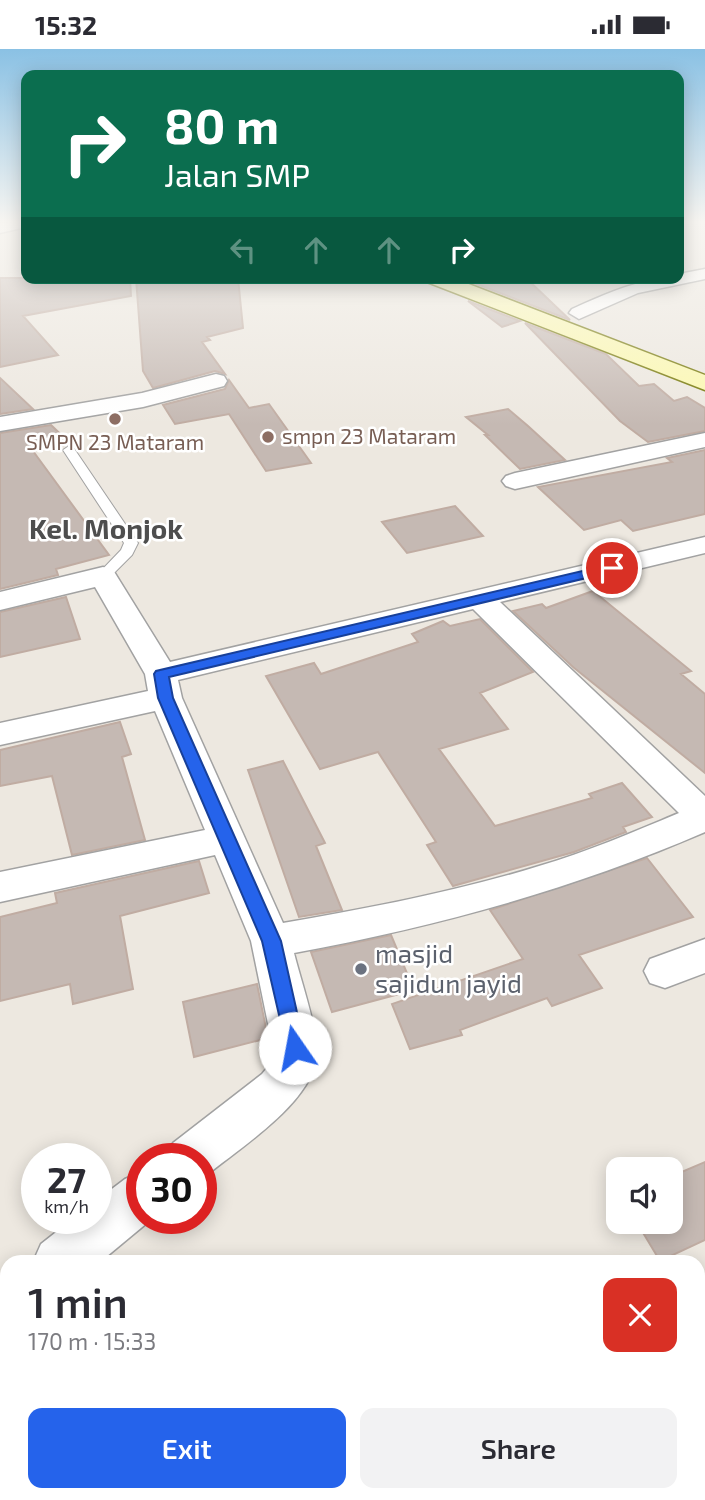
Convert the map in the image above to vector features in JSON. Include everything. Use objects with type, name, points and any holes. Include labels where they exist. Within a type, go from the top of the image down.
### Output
[{"type":"main road","points":[[489,290],[705,383]]},
{"type":"main road","points":[[515,290],[705,362]]},
{"type":"street","points":[[579,313],[622,290]]},
{"type":"street","points":[[0,424],[143,400],[216,381]]},
{"type":"street","points":[[515,481],[705,440]]},
{"type":"street","points":[[0,734],[163,686],[481,600],[700,551]]},
{"type":"street","points":[[0,601],[103,576],[163,686],[271,941],[295,1048],[293,1070],[278,1089],[210,1143]]},
{"type":"street","points":[[271,941],[364,925],[453,905],[537,881],[615,855],[705,817],[481,600]]},
{"type":"street","points":[[0,887],[227,839]]},
{"type":"street","points":[[665,971],[705,956]]},
{"type":"street","points":[[67,1255],[126,1209]]},
{"type":"lane","points":[[69,450],[131,543],[127,552],[103,576]]},
{"type":"building","points":[[0,290],[131,290],[131,296],[23,316],[58,355],[0,367]]},
{"type":"building","points":[[137,290],[239,290],[243,328],[207,337],[210,340],[202,342],[225,374],[215,371],[153,388],[143,371]]},
{"type":"building","points":[[491,290],[538,290],[570,320]]},
{"type":"building","points":[[468,301],[520,321],[502,327]]},
{"type":"building","points":[[525,323],[606,354],[639,386],[654,384],[674,401],[687,397],[705,408],[705,431],[648,442],[620,421]]},
{"type":"building","points":[[0,378],[33,409],[0,414]]},
{"type":"building","name":"smpn 23 Mataram","points":[[229,380],[249,408],[269,404],[311,463],[266,471],[229,414],[175,424],[163,405],[225,389]]},
{"type":"building","points":[[508,409],[565,460],[520,469],[485,435],[488,435],[466,417]]},
{"type":"building","points":[[51,425],[71,444],[33,451],[109,555],[56,569],[58,575],[0,589],[0,433]]},
{"type":"building","points":[[705,450],[705,514],[633,531],[621,520],[584,530],[538,487],[672,462],[667,458]]},
{"type":"building","points":[[455,506],[483,536],[407,553],[382,522]]},
{"type":"building","points":[[593,591],[691,671],[681,674],[705,694],[705,773],[573,667],[513,611],[542,604],[546,608]]},
{"type":"building","points":[[66,597],[80,639],[0,657],[0,612]]},
{"type":"building","points":[[480,619],[533,672],[480,693],[508,729],[439,749],[495,826],[592,798],[589,794],[622,783],[652,817],[623,827],[626,832],[574,852],[453,886],[427,845],[436,842],[378,752],[320,769],[266,676],[314,663],[321,674],[418,642],[412,634],[443,621],[450,626]]},
{"type":"building","points":[[120,722],[131,754],[122,757],[145,840],[72,855],[52,776],[0,786],[0,750]]},
{"type":"building","points":[[283,761],[325,843],[316,846],[342,910],[299,917],[248,770]]},
{"type":"building","points":[[647,858],[693,917],[579,955],[602,988],[552,1006],[547,998],[460,1030],[462,1035],[410,1049],[392,1004],[523,959],[490,910]]},
{"type":"building","points":[[199,861],[209,893],[120,916],[133,989],[73,1004],[70,984],[0,1001],[0,917],[57,903],[55,893]]},
{"type":"building","name":"masjid sajidun jayid","points":[[391,935],[414,990],[332,1012],[311,952]]},
{"type":"building","points":[[257,984],[268,1038],[194,1057],[183,1002]]},
{"type":"building","points":[[705,1162],[705,1240],[673,1255],[656,1255],[644,1234],[683,1234],[683,1171]]},
{"type":"place","name":"SMPN 23 Mataram","points":[[115,419]]},
{"type":"place","name":"smpn 23 Mataram","points":[[268,437]]},
{"type":"place","name":"masjid sajidun jayid","points":[[361,969]]},
{"type":"district","name":"Kel. Monjok","points":[[106,529]]},
{"type":"route","points":[[295,1048],[271,941],[166,698],[161,674],[612,568]]}]
